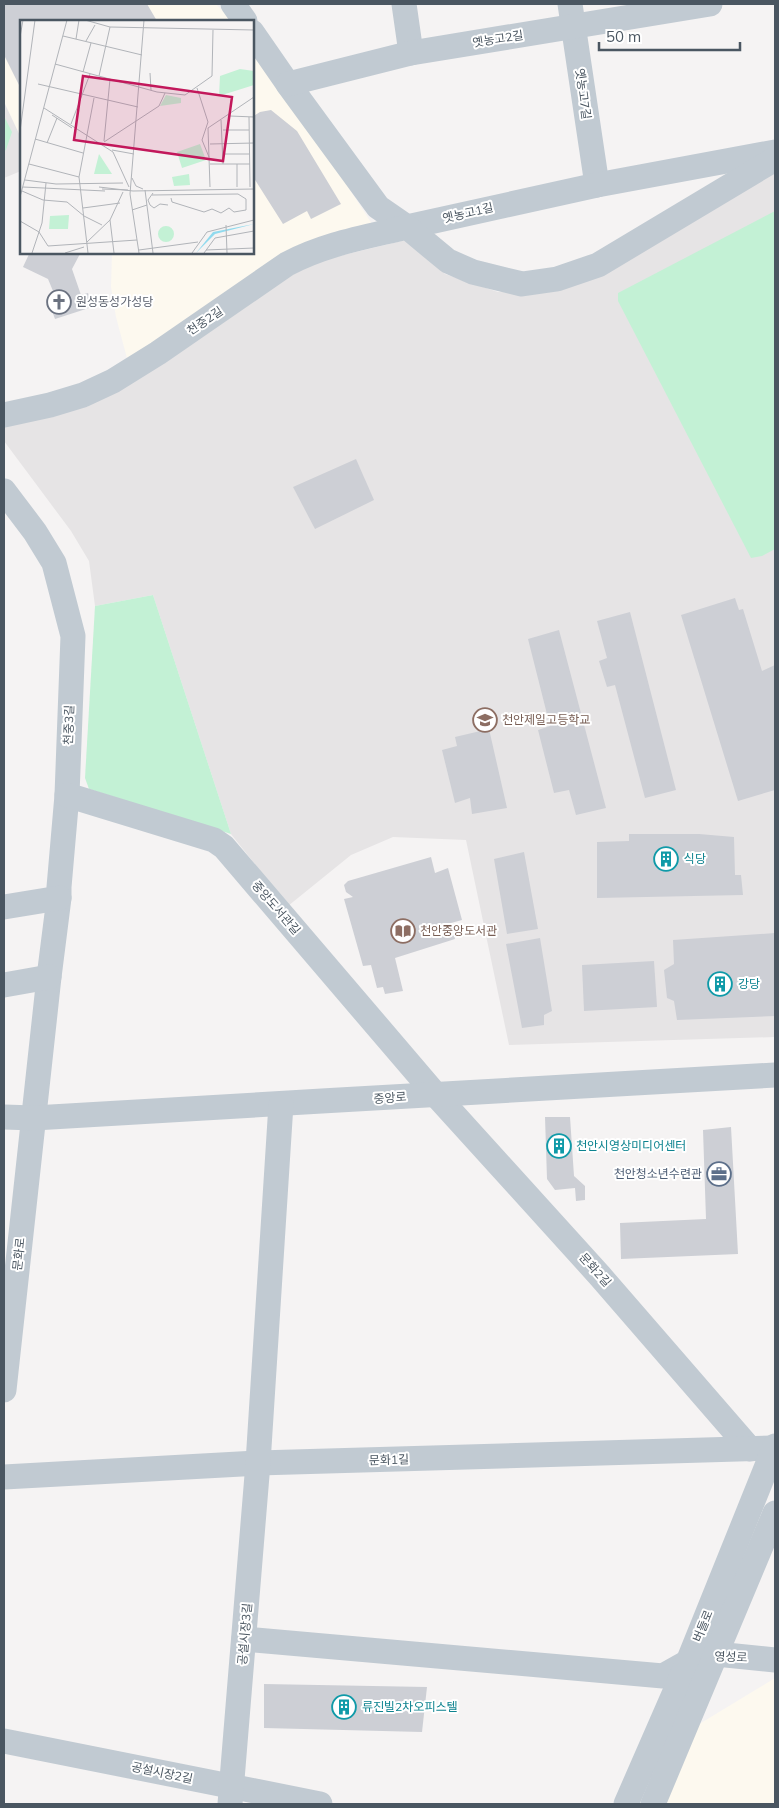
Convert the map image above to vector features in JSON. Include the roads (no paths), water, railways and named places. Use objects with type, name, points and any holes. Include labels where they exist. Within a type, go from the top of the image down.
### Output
[{"type":"street","points":[[233,4],[244,20]]},
{"type":"street","points":[[404,4],[411,53]]},
{"type":"street","name":"옛농고2길","points":[[288,84],[572,15],[701,4]]},
{"type":"street","name":"옛농고7길","points":[[572,15],[597,185]]},
{"type":"street","points":[[254,35],[378,207],[407,227],[448,261],[473,272],[522,284],[557,279],[598,264],[775,158]]},
{"type":"street","name":"옛농고1길","points":[[407,227],[597,185],[775,152]]},
{"type":"street","name":"천중2길","points":[[4,414],[50,405],[83,395],[113,381],[158,353],[287,264],[302,256],[336,244],[407,227]]},
{"type":"street","name":"천중3길","points":[[4,491],[36,532],[54,563],[73,636],[67,795],[59,887],[60,898],[49,977],[34,1118]]},
{"type":"street","name":"중앙도서관길","points":[[67,795],[214,840],[224,847],[436,1095]]},
{"type":"street","points":[[4,907],[60,898]]},
{"type":"street","points":[[4,985],[49,977]]},
{"type":"street","name":"중앙로","points":[[4,1117],[34,1118],[436,1095],[590,1084],[775,1075]]},
{"type":"street","name":"문화2길","points":[[436,1095],[600,1276],[766,1448]]},
{"type":"street","name":"공설시장3길","points":[[231,1796],[258,1463],[281,1104]]},
{"type":"street","name":"문화로","points":[[4,1390],[34,1118]]},
{"type":"street","name":"문화1길","points":[[4,1477],[258,1463],[766,1448]]},
{"type":"street","name":"버들로","points":[[626,1804],[688,1662],[766,1448]]},
{"type":"street","name":"버들로","points":[[654,1804],[775,1513]]},
{"type":"street","name":"영성로","points":[[244,1639],[663,1676],[688,1662],[716,1654],[775,1660]]},
{"type":"street","name":"공설시장2길","points":[[4,1741],[231,1796],[320,1804]]},
{"type":"place","name":"원성동성가성당","points":[[59,302]]},
{"type":"place","name":"천안제일고등학교","points":[[485,720]]},
{"type":"place","name":"식당","points":[[666,859]]},
{"type":"place","name":"천안중앙도서관","points":[[403,931]]},
{"type":"place","name":"강당","points":[[720,984]]},
{"type":"place","name":"천안시영상미디어센터","points":[[559,1146]]},
{"type":"place","name":"천안청소년수련관","points":[[719,1174]]},
{"type":"place","name":"류진빌2차오피스텔","points":[[344,1707]]}]
